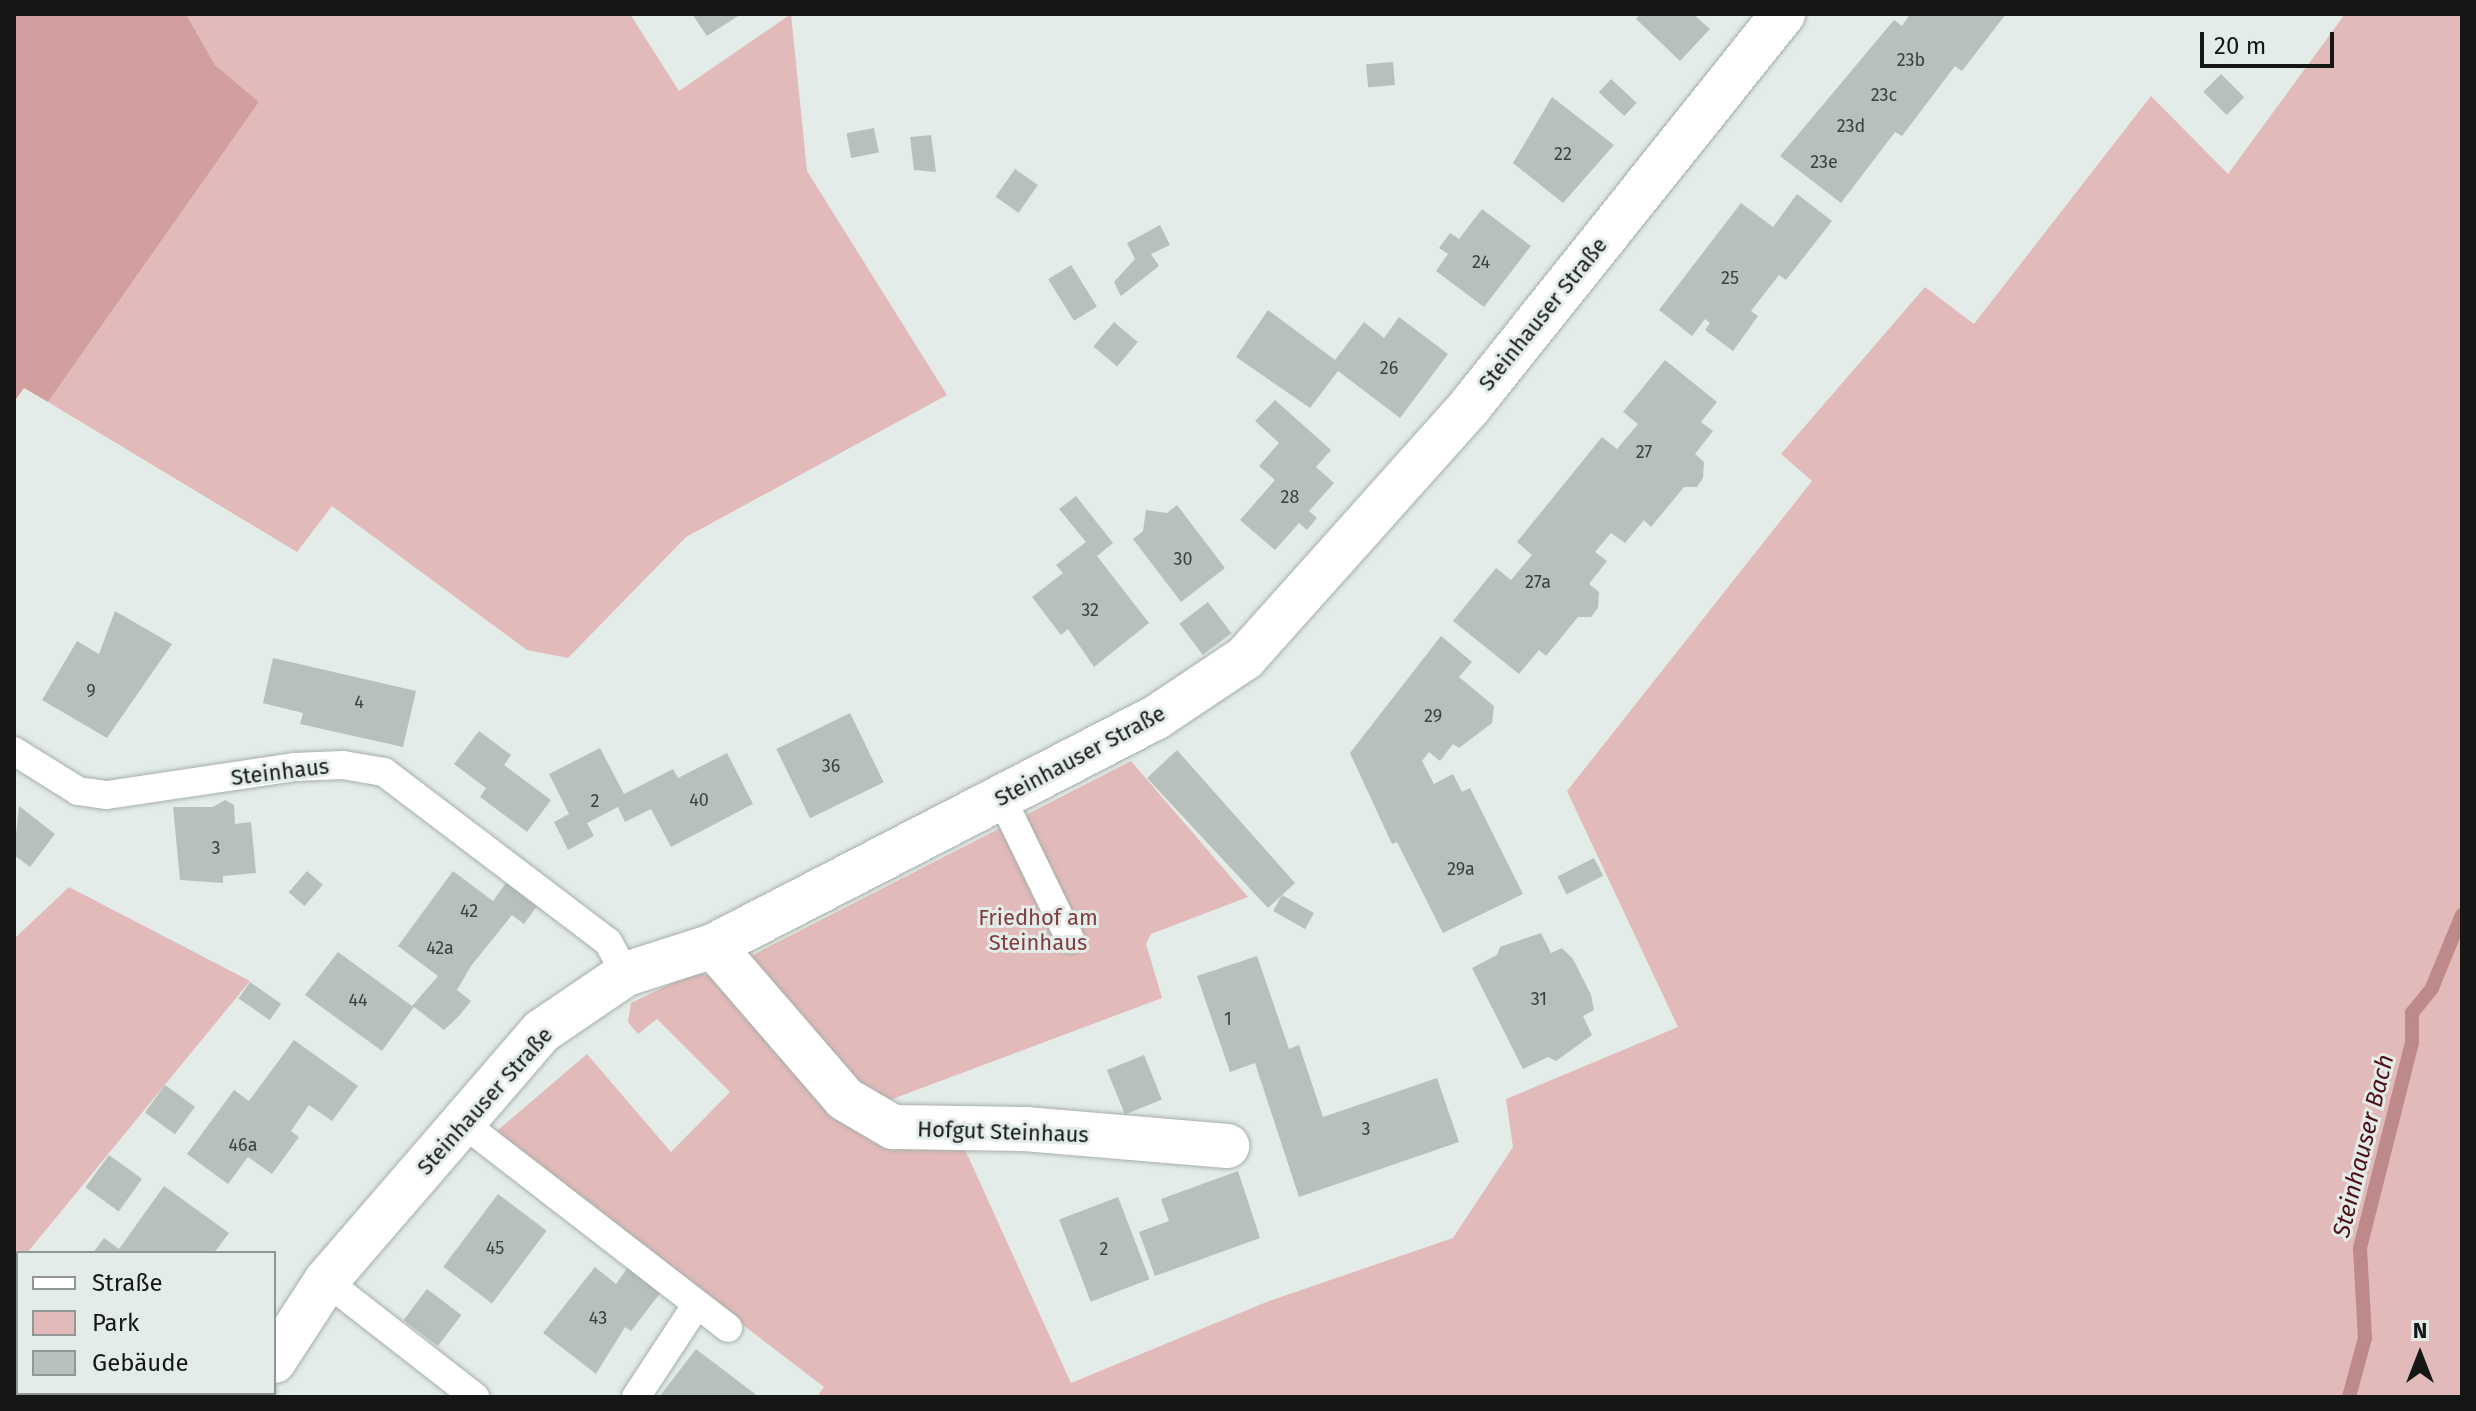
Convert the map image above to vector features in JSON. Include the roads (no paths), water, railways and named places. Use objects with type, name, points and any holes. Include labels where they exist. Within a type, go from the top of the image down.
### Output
[{"type":"street","name":"Steinhauser Straße","points":[[276,1358],[326,1281],[542,1031],[626,974],[713,946],[1155,718],[1245,658],[1470,406],[1783,14]]},
{"type":"street","name":"Hofgut Steinhaus","points":[[713,946],[845,1099],[893,1127],[1025,1129],[1227,1146]]},
{"type":"lane","name":"Steinhaus","points":[[14,751],[78,791],[107,795],[294,767],[343,765],[384,772],[608,942],[626,974]]},
{"type":"lane","points":[[1001,797],[1070,939]]},
{"type":"lane","points":[[463,1123],[728,1328]]},
{"type":"lane","points":[[326,1281],[475,1397]]},
{"type":"lane","points":[[636,1397],[697,1304]]},
{"type":"waterway","name":"Steinhauser Bach","points":[[2349,1397],[2365,1338],[2360,1248],[2412,1042],[2412,1013],[2432,988],[2462,915]]},
{"type":"park label","name":"Friedhof am Steinhaus","points":[[1038,930]]}]
